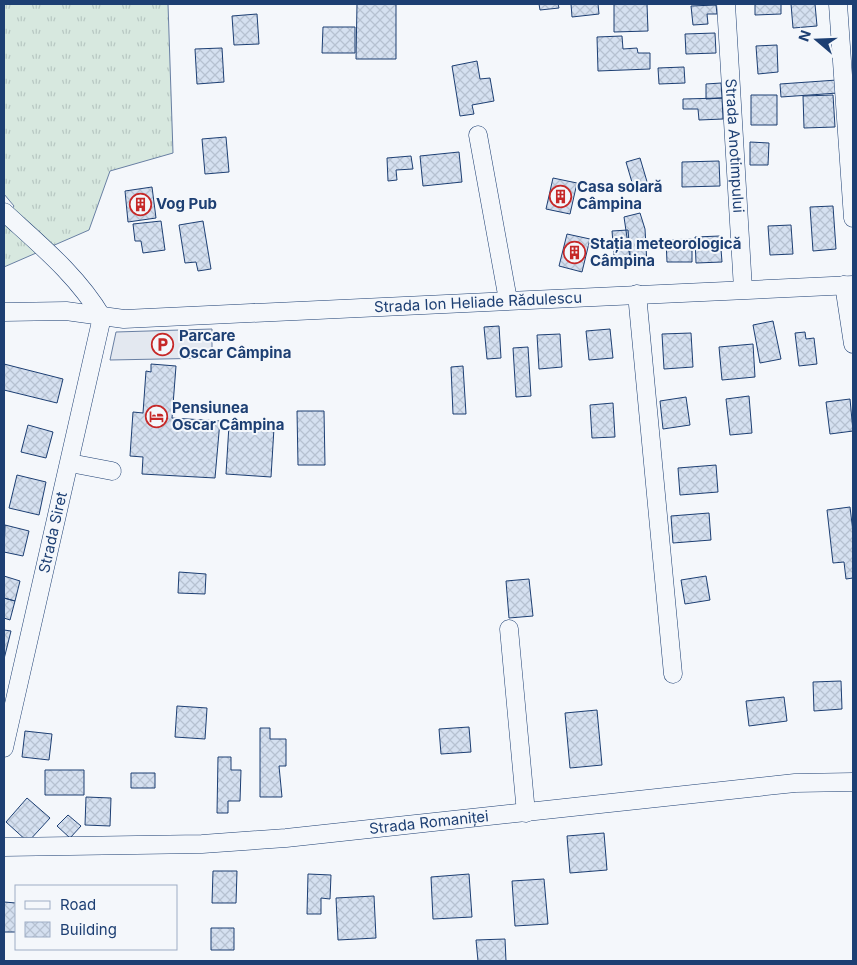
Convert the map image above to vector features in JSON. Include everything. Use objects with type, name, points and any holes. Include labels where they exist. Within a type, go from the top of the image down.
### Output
[{"type":"street","name":"Strada Anotimpului","points":[[726,4],[743,289]]},
{"type":"street","points":[[838,4],[853,218]]},
{"type":"street","points":[[478,135],[508,300]]},
{"type":"street","points":[[4,212],[76,280],[102,316]]},
{"type":"street","name":"Strada Ion Heliade Rădulescu","points":[[4,312],[66,311],[134,318],[849,285]]},
{"type":"street","points":[[849,285],[853,344]]},
{"type":"street","points":[[637,294],[673,674]]},
{"type":"street","name":"Strada Siret","points":[[4,748],[102,316]]},
{"type":"street","points":[[70,463],[112,470]]},
{"type":"street","points":[[509,629],[526,813]]},
{"type":"street","name":"Strada Romaniței","points":[[4,847],[202,844],[286,838],[795,782],[853,782]]},
{"type":"green space","points":[[4,4],[168,4],[173,153],[110,171],[89,230],[4,267],[4,220],[14,206],[4,194]]},
{"type":"shaded area","name":"Parcare Oscar Câmpina","points":[[212,329],[212,358],[110,360],[116,332]]},
{"type":"building","points":[[357,4],[396,4],[396,59],[356,59]]},
{"type":"building","points":[[539,4],[558,4],[559,8],[540,10]]},
{"type":"building","points":[[571,4],[598,4],[599,14],[572,17]]},
{"type":"building","points":[[614,4],[647,4],[648,31],[614,32]]},
{"type":"building","points":[[755,4],[781,4],[781,14],[755,15]]},
{"type":"building","points":[[791,4],[815,4],[817,26],[793,28]]},
{"type":"building","points":[[716,5],[717,14],[707,14],[708,24],[693,25],[691,6]]},
{"type":"building","points":[[257,14],[259,44],[234,45],[232,16]]},
{"type":"building","points":[[323,27],[355,27],[355,53],[322,53]]},
{"type":"building","points":[[715,33],[716,53],[686,54],[685,34]]},
{"type":"building","points":[[622,36],[623,49],[637,48],[638,53],[650,53],[650,69],[598,71],[597,37]]},
{"type":"building","points":[[777,45],[778,72],[758,74],[756,46]]},
{"type":"building","points":[[222,48],[224,82],[197,84],[195,49]]},
{"type":"building","points":[[477,61],[480,79],[490,78],[494,101],[472,105],[474,114],[460,116],[452,66]]},
{"type":"building","points":[[684,67],[685,83],[659,84],[658,68]]},
{"type":"building","points":[[837,80],[838,93],[781,97],[780,84]]},
{"type":"building","points":[[721,83],[722,98],[706,99],[706,84]]},
{"type":"building","points":[[751,95],[777,95],[777,125],[751,125]]},
{"type":"building","points":[[833,95],[835,127],[804,128],[803,96]]},
{"type":"building","points":[[722,98],[723,119],[699,120],[698,109],[683,109],[683,99]]},
{"type":"building","points":[[226,137],[229,172],[205,174],[202,139]]},
{"type":"building","points":[[750,142],[769,143],[768,165],[750,165]]},
{"type":"building","points":[[459,152],[462,182],[423,186],[420,156]]},
{"type":"building","points":[[411,156],[413,169],[396,170],[397,180],[388,181],[387,158]]},
{"type":"building","points":[[640,158],[648,185],[634,189],[626,162]]},
{"type":"building","points":[[719,161],[720,186],[682,187],[682,162]]},
{"type":"building","name":"Casa solară Câmpina","points":[[553,178],[577,183],[570,214],[546,209]]},
{"type":"building","name":"Vog Pub","points":[[152,187],[156,218],[128,222],[125,191]]},
{"type":"building","points":[[833,206],[836,249],[813,251],[810,207]]},
{"type":"building","points":[[640,213],[645,229],[647,264],[631,265],[624,217]]},
{"type":"building","points":[[161,221],[165,250],[143,253],[141,241],[135,241],[133,224]]},
{"type":"building","points":[[203,221],[211,269],[198,271],[196,262],[185,263],[179,225]]},
{"type":"building","points":[[791,225],[793,254],[770,255],[768,226]]},
{"type":"building","points":[[628,230],[631,265],[615,267],[612,231]]},
{"type":"building","name":"Stația meteorologică Câmpina","points":[[567,234],[590,239],[582,272],[559,266]]},
{"type":"building","points":[[720,236],[722,262],[696,263],[695,237]]},
{"type":"building","points":[[692,239],[692,262],[667,262],[666,240]]},
{"type":"building","points":[[773,321],[781,359],[760,363],[753,325]]},
{"type":"building","points":[[499,326],[501,358],[487,359],[484,327]]},
{"type":"building","points":[[610,329],[613,358],[589,360],[586,331]]},
{"type":"building","points":[[805,332],[806,339],[814,338],[817,364],[799,366],[795,333]]},
{"type":"building","points":[[691,333],[693,367],[664,369],[662,334]]},
{"type":"building","points":[[560,334],[562,367],[539,369],[537,335]]},
{"type":"building","points":[[753,344],[755,377],[722,380],[719,347]]},
{"type":"building","points":[[528,347],[531,396],[516,397],[513,348]]},
{"type":"building","points":[[4,364],[63,379],[57,403],[4,390]]},
{"type":"building","points":[[151,364],[176,366],[172,418],[220,421],[215,478],[142,474],[143,457],[130,456],[133,412],[143,413],[146,371],[151,372]]},
{"type":"building","points":[[463,366],[466,414],[453,414],[451,367]]},
{"type":"building","points":[[749,396],[752,433],[730,435],[726,399]]},
{"type":"building","points":[[686,397],[690,425],[663,429],[660,401]]},
{"type":"building","points":[[850,399],[853,431],[830,434],[826,402]]},
{"type":"building","points":[[613,403],[615,437],[592,438],[590,405]]},
{"type":"building","points":[[297,411],[324,411],[325,465],[298,465]]},
{"type":"building","points":[[28,425],[53,432],[46,458],[21,452]]},
{"type":"building","points":[[229,425],[274,428],[271,477],[226,474]]},
{"type":"building","points":[[716,465],[718,492],[680,495],[678,468]]},
{"type":"building","points":[[17,475],[46,482],[39,515],[9,508]]},
{"type":"building","points":[[850,507],[853,532],[853,578],[846,579],[844,562],[833,563],[827,510]]},
{"type":"building","points":[[709,513],[711,540],[673,543],[671,516]]},
{"type":"building","points":[[5,525],[29,531],[23,556],[4,552]]},
{"type":"building","points":[[179,572],[206,574],[205,594],[178,593]]},
{"type":"building","points":[[4,576],[20,581],[15,601],[4,598]]},
{"type":"building","points":[[706,576],[710,600],[685,604],[681,580]]},
{"type":"building","points":[[529,579],[533,616],[509,618],[506,581]]},
{"type":"building","points":[[4,598],[15,601],[10,620],[4,618]]},
{"type":"building","points":[[4,630],[11,631],[4,659]]},
{"type":"building","points":[[841,681],[842,709],[814,711],[813,682]]},
{"type":"building","points":[[784,697],[787,721],[749,726],[746,701]]},
{"type":"building","points":[[177,706],[207,708],[205,739],[175,737]]},
{"type":"building","points":[[597,710],[602,765],[570,768],[565,713]]},
{"type":"building","points":[[469,727],[471,752],[441,754],[439,729]]},
{"type":"building","points":[[260,728],[270,728],[270,739],[286,739],[286,766],[279,766],[282,797],[260,797]]},
{"type":"building","points":[[25,731],[52,734],[49,760],[22,757]]},
{"type":"building","points":[[218,757],[231,757],[231,770],[241,770],[240,801],[228,801],[228,813],[217,813]]},
{"type":"building","points":[[45,770],[84,770],[84,795],[45,795]]},
{"type":"building","points":[[131,773],[155,773],[155,788],[131,788]]},
{"type":"building","points":[[86,797],[111,798],[110,826],[85,825]]},
{"type":"building","points":[[27,798],[50,818],[28,842],[6,822]]},
{"type":"building","points":[[68,815],[81,826],[70,838],[57,826]]},
{"type":"building","points":[[604,833],[607,870],[570,873],[567,836]]},
{"type":"building","points":[[213,871],[237,871],[236,903],[212,903]]},
{"type":"building","points":[[308,874],[331,875],[330,899],[321,898],[321,914],[307,914]]},
{"type":"building","points":[[469,874],[472,917],[433,919],[431,877]]},
{"type":"building","points":[[544,879],[548,924],[515,926],[512,881]]},
{"type":"building","points":[[374,896],[376,938],[338,940],[336,898]]},
{"type":"building","points":[[4,902],[15,903],[15,932],[4,932]]},
{"type":"building","points":[[211,928],[234,928],[234,950],[211,950]]},
{"type":"building","points":[[505,939],[506,961],[478,961],[476,940]]},
{"type":"place","name":"Casa solară Câmpina","points":[[561,196]]},
{"type":"place","name":"Vog Pub","points":[[140,204]]},
{"type":"place","name":"Stația meteorologică Câmpina","points":[[574,253]]},
{"type":"place","name":"Parcare Oscar Câmpina","points":[[163,345]]},
{"type":"place","name":"Pensiunea Oscar Câmpina","points":[[156,417]]}]
